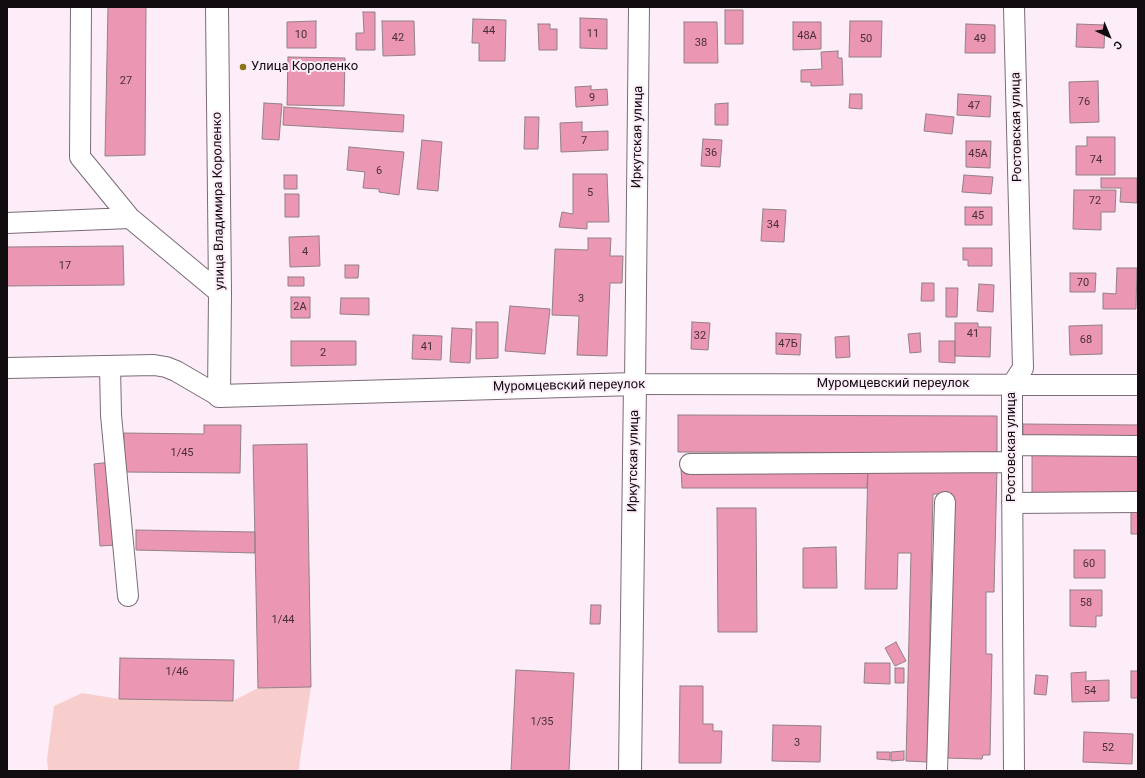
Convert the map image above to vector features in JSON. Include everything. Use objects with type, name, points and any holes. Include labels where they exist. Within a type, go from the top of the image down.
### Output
[{"type":"main road","name":"улица Владимира Короленко","points":[[217,7],[220,292],[219,396]]},
{"type":"main road","name":"Муромцевский переулок","points":[[219,396],[635,384]]},
{"type":"main road","name":"Иркутская улица","points":[[630,771],[635,384]]},
{"type":"street","points":[[81,7],[80,157],[130,218],[220,292]]},
{"type":"street","name":"Иркутская улица","points":[[635,384],[639,7]]},
{"type":"street","name":"Ростовская улица","points":[[1014,7],[1023,368],[1012,384],[1014,771]]},
{"type":"street","points":[[7,223],[130,218]]},
{"type":"street","points":[[7,368],[154,365],[166,367],[176,371],[219,396]]},
{"type":"street","points":[[110,366],[111,415],[128,596]]},
{"type":"street","name":"Муромцевский переулок","points":[[635,384],[1138,385]]},
{"type":"street","points":[[690,464],[1012,454],[1138,446]]},
{"type":"street","points":[[937,771],[945,502]]},
{"type":"street","points":[[1012,503],[1138,502]]},
{"type":"shaded area","points":[[311,687],[299,771],[48,771],[47,759],[54,706],[82,693],[119,699],[233,701],[258,688]]},
{"type":"building","points":[[108,7],[146,7],[145,155],[105,156]]},
{"type":"building","points":[[725,10],[743,10],[743,44],[725,44]]},
{"type":"building","points":[[363,12],[375,12],[375,50],[356,50],[356,33],[364,33]]},
{"type":"building","points":[[580,18],[607,19],[607,49],[580,48]]},
{"type":"building","points":[[473,19],[506,20],[505,61],[479,61],[479,43],[472,43]]},
{"type":"building","points":[[316,21],[316,48],[287,48],[287,22]]},
{"type":"building","points":[[382,21],[414,21],[415,55],[383,56]]},
{"type":"building","points":[[850,21],[882,21],[881,57],[849,57]]},
{"type":"building","points":[[684,22],[717,22],[718,63],[684,63]]},
{"type":"building","points":[[793,22],[821,22],[821,49],[793,50]]},
{"type":"building","points":[[538,24],[550,24],[550,29],[557,29],[557,50],[539,50]]},
{"type":"building","points":[[966,24],[995,25],[995,53],[965,53]]},
{"type":"building","points":[[1077,24],[1105,25],[1104,48],[1076,47]]},
{"type":"building","points":[[838,51],[838,58],[842,58],[843,85],[811,86],[811,82],[801,82],[801,70],[822,69],[821,52]]},
{"type":"building","points":[[288,57],[345,58],[344,106],[287,105]]},
{"type":"building","points":[[1098,81],[1099,122],[1070,123],[1069,82]]},
{"type":"building","points":[[591,86],[591,90],[607,89],[608,105],[576,107],[575,87]]},
{"type":"building","points":[[850,94],[862,94],[862,109],[849,108]]},
{"type":"building","points":[[958,94],[991,96],[990,117],[957,115]]},
{"type":"building","points":[[264,103],[282,104],[279,140],[262,139]]},
{"type":"building","points":[[728,103],[728,125],[715,125],[715,104]]},
{"type":"building","points":[[284,107],[404,115],[403,132],[283,125]]},
{"type":"building","points":[[926,114],[954,117],[952,134],[924,131]]},
{"type":"building","points":[[525,117],[539,117],[538,149],[524,149]]},
{"type":"building","points":[[582,122],[582,132],[608,131],[608,150],[561,152],[560,123]]},
{"type":"building","points":[[1087,137],[1115,137],[1115,175],[1076,175],[1076,146],[1087,146]]},
{"type":"building","points":[[703,139],[722,140],[720,167],[701,166]]},
{"type":"building","points":[[422,140],[442,142],[438,191],[417,189]]},
{"type":"building","points":[[966,141],[991,141],[990,168],[966,167]]},
{"type":"building","points":[[349,147],[404,152],[399,195],[379,192],[379,189],[363,188],[365,172],[347,170]]},
{"type":"building","points":[[573,174],[607,174],[609,222],[587,222],[587,229],[559,227],[562,212],[573,214]]},
{"type":"building","points":[[284,175],[297,175],[297,189],[284,189]]},
{"type":"building","points":[[964,175],[993,177],[991,194],[962,192]]},
{"type":"building","points":[[1101,178],[1137,178],[1137,203],[1120,202],[1121,188],[1101,188]]},
{"type":"building","points":[[1074,190],[1116,190],[1115,212],[1101,212],[1101,230],[1073,229]]},
{"type":"building","points":[[285,194],[299,194],[299,217],[285,217]]},
{"type":"building","points":[[965,207],[992,207],[992,225],[965,225]]},
{"type":"building","points":[[763,209],[786,210],[784,242],[761,241]]},
{"type":"building","points":[[319,236],[320,266],[290,267],[289,237]]},
{"type":"building","points":[[588,238],[611,238],[610,256],[623,256],[622,283],[610,283],[607,356],[577,355],[579,316],[552,315],[555,249],[588,250]]},
{"type":"building","points":[[123,246],[124,285],[7,286],[7,247]]},
{"type":"building","points":[[963,248],[992,248],[992,266],[968,266],[968,260],[963,260]]},
{"type":"building","points":[[345,265],[359,265],[358,278],[345,278]]},
{"type":"building","points":[[1117,268],[1137,268],[1136,309],[1103,309],[1103,293],[1116,294]]},
{"type":"building","points":[[1070,273],[1096,273],[1095,292],[1070,292]]},
{"type":"building","points":[[288,277],[304,277],[304,286],[288,286]]},
{"type":"building","points":[[922,283],[934,283],[934,301],[921,301]]},
{"type":"building","points":[[979,284],[994,285],[993,312],[977,311]]},
{"type":"building","points":[[946,288],[958,288],[957,317],[946,317]]},
{"type":"building","points":[[291,297],[310,297],[310,318],[291,318]]},
{"type":"building","points":[[341,298],[369,298],[369,315],[340,314]]},
{"type":"building","points":[[510,306],[550,309],[545,354],[505,351]]},
{"type":"building","points":[[476,322],[498,322],[498,358],[476,359]]},
{"type":"building","points":[[692,322],[710,323],[708,350],[691,349]]},
{"type":"building","points":[[955,323],[978,323],[978,327],[991,327],[990,357],[955,356]]},
{"type":"building","points":[[1102,325],[1102,354],[1070,355],[1069,326]]},
{"type":"building","points":[[452,328],[472,329],[470,363],[450,362]]},
{"type":"building","points":[[776,333],[801,334],[800,355],[776,354]]},
{"type":"building","points":[[920,333],[921,352],[910,353],[908,334]]},
{"type":"building","points":[[413,335],[442,336],[441,360],[412,359]]},
{"type":"building","points":[[849,336],[850,357],[836,358],[835,337]]},
{"type":"building","points":[[291,341],[356,341],[356,365],[291,366]]},
{"type":"building","points":[[939,341],[955,341],[955,363],[939,362]]},
{"type":"building","points":[[678,415],[997,416],[997,453],[678,452]]},
{"type":"building","points":[[1023,424],[1138,425],[1138,440],[1023,439]]},
{"type":"building","points":[[204,425],[241,425],[240,473],[123,472],[124,433],[204,434]]},
{"type":"building","points":[[307,444],[311,687],[258,688],[253,445]]},
{"type":"building","points":[[1032,452],[1138,453],[1138,494],[1032,494]]},
{"type":"building","points":[[111,462],[117,545],[100,546],[94,464]]},
{"type":"building","points":[[868,465],[997,468],[994,592],[986,592],[986,654],[992,654],[990,755],[983,755],[982,759],[945,758],[951,494],[933,494],[927,762],[906,761],[911,553],[898,553],[897,589],[865,589]]},
{"type":"building","points":[[868,465],[867,488],[682,488],[681,468]]},
{"type":"building","points":[[717,508],[756,508],[757,632],[718,632]]},
{"type":"building","points":[[1131,511],[1138,511],[1138,534],[1131,534]]},
{"type":"building","points":[[136,530],[255,532],[255,553],[136,550]]},
{"type":"building","points":[[836,547],[837,588],[803,588],[803,548]]},
{"type":"building","points":[[1074,550],[1105,550],[1105,578],[1074,578]]},
{"type":"building","points":[[1070,590],[1102,590],[1102,616],[1096,616],[1096,627],[1070,626]]},
{"type":"building","points":[[591,605],[601,605],[600,624],[590,624]]},
{"type":"building","points":[[896,642],[906,661],[895,666],[885,648]]},
{"type":"building","points":[[120,658],[234,660],[233,701],[119,699]]},
{"type":"building","points":[[865,663],[890,663],[890,684],[864,683]]},
{"type":"building","points":[[895,668],[904,668],[904,683],[895,683]]},
{"type":"building","points":[[516,670],[574,673],[569,771],[511,771]]},
{"type":"building","points":[[1131,671],[1138,671],[1138,698],[1131,698]]},
{"type":"building","points":[[1086,672],[1086,681],[1109,680],[1109,701],[1072,702],[1071,673]]},
{"type":"building","points":[[1036,675],[1048,676],[1046,695],[1034,694]]},
{"type":"building","points":[[680,686],[703,686],[703,724],[713,724],[713,731],[722,731],[721,763],[679,763]]},
{"type":"building","points":[[773,725],[821,726],[820,762],[772,761]]},
{"type":"building","points":[[1084,732],[1133,734],[1132,764],[1083,762]]},
{"type":"building","points":[[904,751],[904,760],[891,761],[891,752]]},
{"type":"building","points":[[877,752],[890,752],[890,760],[877,759]]},
{"type":"place","name":"Улица Короленко","points":[[243,67]]}]
